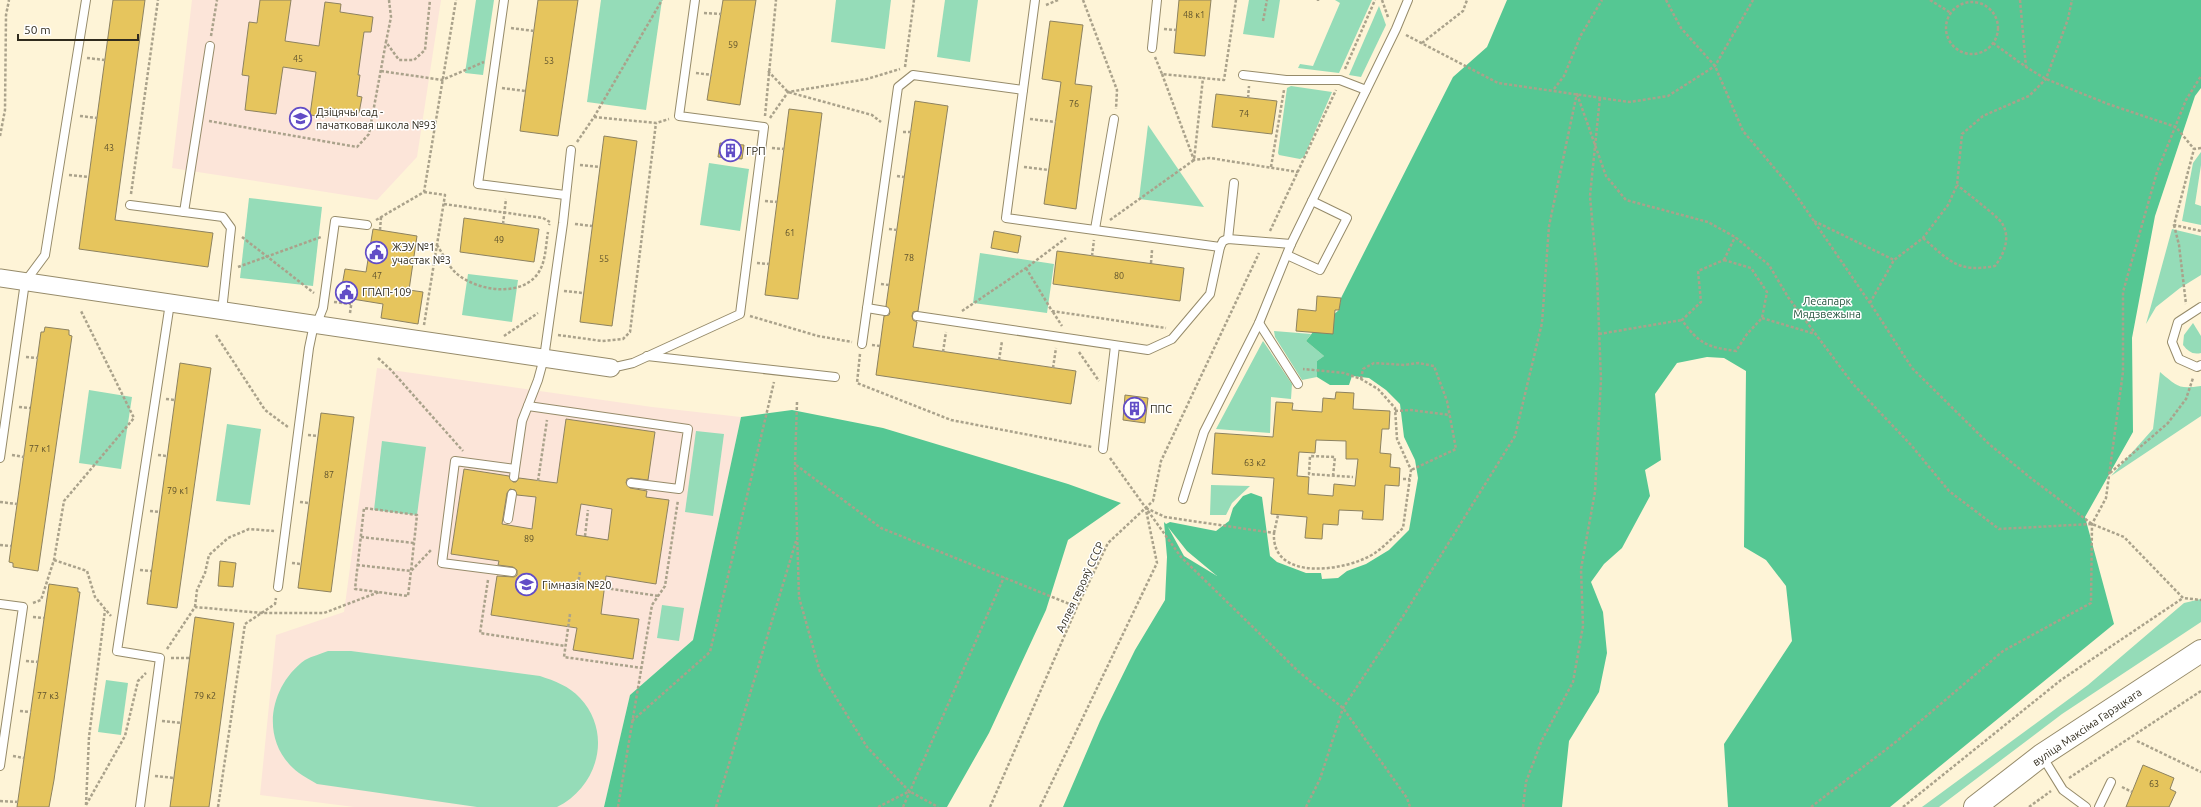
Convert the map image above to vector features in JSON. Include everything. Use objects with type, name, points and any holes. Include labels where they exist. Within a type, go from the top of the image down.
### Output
[{"type":"main road","name":"вуліца Максіма Гарэцкага","points":[[1975,807],[2042,755],[2201,651]]},
{"type":"street","points":[[0,278],[611,368]]},
{"type":"lane","points":[[0,458],[25,282],[45,254],[86,0]]},
{"type":"lane","points":[[504,0],[478,184],[565,196]]},
{"type":"lane","points":[[611,368],[633,363],[740,314],[764,127],[679,116],[695,0]]},
{"type":"lane","points":[[1035,0],[1006,218],[1084,227],[1220,247]]},
{"type":"lane","points":[[1152,48],[1157,0]]},
{"type":"lane","points":[[1183,499],[1204,432],[1259,324],[1291,244],[1408,0]]},
{"type":"lane","points":[[184,212],[210,46]]},
{"type":"lane","points":[[862,344],[898,87],[913,75],[1023,90]]},
{"type":"lane","points":[[1243,75],[1286,80],[1340,80],[1366,90]]},
{"type":"lane","points":[[1095,229],[1114,119]]},
{"type":"lane","points":[[512,572],[442,563],[455,461],[515,473],[522,421],[544,358],[563,223],[571,150]]},
{"type":"lane","points":[[1228,239],[1234,183]]},
{"type":"lane","points":[[1287,255],[1320,270],[1347,218],[1312,201]]},
{"type":"lane","points":[[130,205],[223,217],[231,228],[222,311]]},
{"type":"lane","points":[[278,588],[297,434],[314,324],[317,323],[324,300],[335,221],[367,224]]},
{"type":"lane","points":[[917,316],[1148,350],[1172,339],[1210,294],[1220,247],[1223,241],[1228,239],[1291,244]]},
{"type":"lane","points":[[140,807],[160,658],[117,651],[170,303]]},
{"type":"lane","points":[[2199,366],[2179,359],[2172,342],[2178,322],[2201,306]]},
{"type":"lane","points":[[867,308],[885,311]]},
{"type":"lane","points":[[1259,324],[1298,384]]},
{"type":"lane","points":[[1103,449],[1115,346]]},
{"type":"lane","points":[[646,356],[835,377]]},
{"type":"lane","points":[[528,406],[688,429],[680,489],[631,483]]},
{"type":"lane","points":[[508,519],[512,494]]},
{"type":"lane","points":[[0,604],[23,607],[0,766]]},
{"type":"lane","points":[[2042,755],[2063,790],[2086,807]]},
{"type":"lane","points":[[2099,807],[2111,782]]},
{"type":"path","points":[[0,136],[5,110],[6,15],[9,0]]},
{"type":"path","points":[[130,205],[158,0]]},
{"type":"path","points":[[210,46],[217,0]]},
{"type":"path","points":[[198,119],[357,147],[369,134],[391,17],[389,0]]},
{"type":"path","points":[[386,42],[398,60],[414,60],[425,50],[430,0]]},
{"type":"path","points":[[424,192],[456,0]]},
{"type":"path","points":[[571,150],[594,117],[662,0]]},
{"type":"path","points":[[764,127],[768,71],[776,0]]},
{"type":"path","points":[[905,67],[914,0]]},
{"type":"path","points":[[1083,0],[1117,90],[1114,119]]},
{"type":"path","points":[[1162,74],[1224,80],[1236,0]]},
{"type":"path","points":[[1263,21],[1267,0]]},
{"type":"path","points":[[1382,0],[1389,20]]},
{"type":"path","points":[[1422,43],[1463,11],[1467,0]]},
{"type":"path","points":[[1554,89],[1564,76],[1581,35],[1602,0]]},
{"type":"path","points":[[1666,0],[1681,28],[1715,66],[1743,131],[1792,189],[1870,303],[1912,368],[1989,444],[2092,524],[2124,537],[2183,598],[2201,600]]},
{"type":"path","points":[[1405,35],[1498,83],[1554,89],[1629,102],[1668,96],[1715,66],[1753,0]]},
{"type":"path","points":[[1930,0],[1951,13]]},
{"type":"path","points":[[2020,0],[2026,68]]},
{"type":"path","points":[[1870,303],[1894,260],[1923,238],[1948,206],[1957,185],[1962,134],[1983,116],[2029,96],[2046,79],[2068,19],[2072,0]]},
{"type":"path","points":[[1969,1],[1986,5],[1992,11],[1998,27],[1993,43],[1987,49],[1970,54],[1955,47],[1946,33],[1946,24],[1951,13],[1961,4],[1969,1]]},
{"type":"path","points":[[694,12],[721,14]]},
{"type":"path","points":[[500,27],[534,31]]},
{"type":"path","points":[[1993,43],[2026,68],[2046,79],[2108,104],[2176,127],[2194,149]]},
{"type":"path","points":[[1152,48],[1194,160]]},
{"type":"path","points":[[77,57],[105,60]]},
{"type":"path","points":[[381,71],[442,80],[496,57]]},
{"type":"path","points":[[768,71],[788,92],[872,115]]},
{"type":"path","points":[[764,127],[788,92],[884,75]]},
{"type":"path","points":[[1811,807],[1897,741],[2003,651],[2091,603],[2092,524],[2106,498],[2123,372],[2123,292],[2157,172],[2186,100],[2201,76]]},
{"type":"path","points":[[1194,160],[1203,78]]},
{"type":"path","points":[[1271,167],[1286,80]]},
{"type":"path","points":[[492,87],[525,91]]},
{"type":"path","points":[[1577,93],[1606,176],[1626,200],[1708,222],[1735,237],[1769,266],[1788,297],[1854,384],[1911,445],[1949,491],[1999,529],[2092,524]]},
{"type":"path","points":[[1306,807],[1320,779],[1343,708],[1398,626],[1515,436],[1542,323],[1549,226],[1577,93]]},
{"type":"path","points":[[1523,807],[1526,782],[1542,740],[1573,682],[1583,626],[1581,569],[1595,492],[1601,380],[1590,196],[1596,149],[1600,97]]},
{"type":"path","points":[[67,114],[97,118]]},
{"type":"path","points":[[594,117],[656,123],[679,116]]},
{"type":"path","points":[[1020,118],[1056,122]]},
{"type":"path","points":[[547,334],[602,341],[623,339],[630,332],[656,123]]},
{"type":"path","points":[[2194,149],[2201,148]]},
{"type":"path","points":[[2188,315],[2179,245],[2174,225],[2194,149]]},
{"type":"path","points":[[1095,229],[1119,215],[1194,160],[1210,158],[1298,172]]},
{"type":"path","points":[[569,164],[600,168]]},
{"type":"path","points":[[1014,166],[1049,170]]},
{"type":"path","points":[[58,173],[89,177]]},
{"type":"path","points":[[1923,238],[1949,260],[1963,268],[1979,269],[1995,266],[2003,256],[2007,241],[2002,224],[1957,185]]},
{"type":"path","points":[[503,224],[507,188]]},
{"type":"path","points":[[367,224],[424,192],[445,195],[421,340]]},
{"type":"path","points":[[437,245],[456,273],[480,287],[507,290],[529,282],[540,269],[550,222],[543,218],[444,204]]},
{"type":"path","points":[[380,230],[381,217]]},
{"type":"path","points":[[1813,221],[1894,260]]},
{"type":"path","points":[[563,223],[592,226]]},
{"type":"path","points":[[2174,225],[2201,231]]},
{"type":"path","points":[[963,310],[1026,268],[1054,245],[1084,227]]},
{"type":"path","points":[[231,228],[324,300],[351,304]]},
{"type":"path","points":[[226,272],[267,256],[333,234]]},
{"type":"path","points":[[1724,260],[1735,237]]},
{"type":"path","points":[[1599,334],[1682,320],[1701,302],[1698,271],[1724,260],[1751,268],[1767,292],[1762,318],[1747,334],[1736,352],[1716,348],[1695,338],[1682,320]]},
{"type":"path","points":[[1026,268],[1052,311],[1181,330]]},
{"type":"path","points":[[553,290],[583,293]]},
{"type":"path","points":[[483,350],[551,304]]},
{"type":"path","points":[[23,607],[40,600],[54,560],[64,501],[134,418],[81,311]]},
{"type":"path","points":[[740,314],[818,336],[843,341]]},
{"type":"path","points":[[1762,318],[1816,334]]},
{"type":"path","points":[[943,352],[948,320]]},
{"type":"path","points":[[999,360],[1004,329]]},
{"type":"path","points":[[216,335],[265,410],[297,434]]},
{"type":"path","points":[[1053,368],[1058,337]]},
{"type":"path","points":[[862,344],[857,383],[951,420],[1103,449],[1180,556],[1299,672],[1343,708],[1407,798],[1410,807]]},
{"type":"path","points":[[378,358],[391,370],[474,464]]},
{"type":"path","points":[[1361,379],[1363,369],[1374,363],[1398,365],[1418,363],[1434,366],[1447,401],[1456,449],[1410,470]]},
{"type":"path","points":[[2110,474],[2168,423],[2186,398],[2199,366]]},
{"type":"path","points":[[1278,515],[1273,545],[1277,554],[1290,564],[1328,570],[1352,563],[1375,553],[1403,528],[1410,479],[1410,470],[1397,439],[1395,408],[1378,389],[1361,379],[1344,373],[1296,368]]},
{"type":"path","points":[[632,721],[710,652],[770,406],[776,371]]},
{"type":"path","points":[[797,402],[795,465],[799,597],[820,672],[868,747],[909,792],[938,807]]},
{"type":"path","points":[[538,480],[548,409]]},
{"type":"path","points":[[1395,411],[1411,410],[1442,416],[1450,415]]},
{"type":"path","points":[[1333,476],[1334,457],[1310,456],[1308,474],[1333,476],[1353,477]]},
{"type":"path","points":[[795,465],[881,528],[1078,607]]},
{"type":"path","points":[[1404,479],[1410,479]]},
{"type":"path","points":[[618,807],[652,606],[666,586],[680,489]]},
{"type":"path","points":[[0,502],[17,504]]},
{"type":"path","points":[[364,508],[417,515],[414,543],[408,596],[355,589],[364,508]]},
{"type":"path","points":[[1146,508],[1165,517],[1274,533]]},
{"type":"path","points":[[1040,807],[1157,563],[1146,508]]},
{"type":"path","name":"Аллея герояў СССР","points":[[990,807],[1078,607],[1108,543],[1146,508]]},
{"type":"path","points":[[585,536],[588,510]]},
{"type":"path","points":[[86,806],[125,736],[138,681],[160,658],[195,607],[197,590],[209,555],[228,538],[249,529],[284,531]]},
{"type":"path","points":[[361,537],[414,543]]},
{"type":"path","points":[[411,571],[445,537]]},
{"type":"path","points":[[716,807],[797,539]]},
{"type":"path","points":[[0,545],[11,546]]},
{"type":"path","points":[[54,560],[87,570],[95,597],[105,610],[121,626]]},
{"type":"path","points":[[357,565],[411,571]]},
{"type":"path","points":[[489,569],[480,633],[565,646]]},
{"type":"path","points":[[580,572],[578,584],[659,596]]},
{"type":"path","points":[[903,807],[1004,577]]},
{"type":"path","points":[[218,807],[245,624],[275,604],[278,588]]},
{"type":"path","points":[[195,607],[262,613],[324,613],[380,592]]},
{"type":"path","points":[[1903,807],[2061,680],[2183,598]]},
{"type":"path","points":[[86,806],[89,737],[105,610]]},
{"type":"path","points":[[570,614],[564,657],[642,668]]},
{"type":"path","points":[[160,658],[190,658]]},
{"type":"path","points":[[2029,807],[2060,784],[2201,691]]},
{"type":"path","points":[[151,720],[182,723]]},
{"type":"path","points":[[2136,741],[2201,772]]},
{"type":"path","points":[[144,774],[174,778]]},
{"type":"path","points":[[878,807],[909,792]]},
{"type":"path","points":[[0,801],[18,802]]},
{"type":"shaded area","name":"Дзіцячы сад - пачатковая школа №93","points":[[192,0],[441,0],[417,157],[377,200],[172,168]]},
{"type":"shaded area","name":"Гімназія №20","points":[[377,368],[652,407],[741,417],[693,640],[630,695],[604,807],[354,807],[260,795],[276,635],[344,612]]},
{"type":"green space","points":[[476,0],[494,0],[483,75],[465,73]]},
{"type":"green space","points":[[601,0],[662,0],[646,110],[587,102]]},
{"type":"green space","points":[[836,0],[891,0],[885,49],[831,42]]},
{"type":"green space","points":[[945,0],[978,0],[970,62],[937,57]]},
{"type":"green space","points":[[1249,0],[1280,0],[1274,38],[1243,34]]},
{"type":"green space","points":[[1335,0],[1372,0],[1339,73],[1298,68],[1300,64],[1313,66],[1340,3]]},
{"type":"green space","name":"Лесапарк Мядзвежына","points":[[1507,0],[2201,0],[2201,88],[2195,96],[2155,216],[2132,338],[2133,432],[2085,517],[2114,624],[1890,807],[1728,807],[1724,744],[1792,641],[1786,586],[1766,560],[1744,547],[1746,371],[1724,358],[1707,357],[1677,363],[1655,394],[1661,460],[1645,470],[1650,496],[1622,548],[1604,564],[1591,582],[1603,612],[1607,653],[1599,692],[1569,741],[1562,807],[1063,807],[1100,721],[1135,650],[1165,600],[1167,557],[1164,522],[1166,524],[1170,522],[1216,531],[1229,521],[1233,508],[1243,496],[1251,493],[1262,497],[1270,556],[1277,562],[1306,573],[1321,573],[1322,579],[1338,578],[1347,571],[1366,564],[1389,550],[1409,530],[1418,478],[1415,460],[1404,437],[1400,404],[1386,390],[1369,378],[1352,376],[1349,385],[1330,385],[1317,377],[1317,361],[1324,356],[1306,341],[1313,332],[1339,310],[1341,298],[1453,77],[1487,47]],"holes":[[[1168,527],[1187,551],[1217,576],[1184,556]]]},
{"type":"green space","points":[[1379,6],[1386,25],[1361,77],[1349,75]]},
{"type":"green space","points":[[1291,86],[1332,92],[1304,157],[1300,159],[1279,155],[1278,153],[1287,88]]},
{"type":"green space","points":[[1148,125],[1204,207],[1139,199]]},
{"type":"green space","points":[[2201,152],[2201,165],[2195,204],[2201,206],[2201,225],[2182,221],[2193,163]]},
{"type":"green space","points":[[709,163],[749,169],[740,231],[700,225]]},
{"type":"green space","points":[[249,198],[322,207],[313,286],[240,278]]},
{"type":"green space","points":[[2172,229],[2201,236],[2201,275],[2180,288],[2156,307],[2146,324]]},
{"type":"green space","points":[[980,253],[1054,264],[1047,313],[973,303]]},
{"type":"green space","points":[[468,274],[518,280],[512,322],[462,315]]},
{"type":"green space","points":[[2193,323],[2201,336],[2201,353],[2190,352],[2183,345],[2184,335]]},
{"type":"green space","points":[[1274,331],[1311,334],[1306,341],[1324,356],[1317,361],[1317,377],[1302,380],[1275,337]]},
{"type":"green space","points":[[1263,341],[1292,384],[1291,399],[1271,397],[1270,433],[1216,429]]},
{"type":"green space","points":[[2160,372],[2179,386],[2201,386],[2201,416],[2111,476],[2153,429]]},
{"type":"green space","points":[[89,390],[132,397],[121,469],[79,463]]},
{"type":"green space","points":[[792,410],[883,428],[1068,484],[1121,503],[1068,540],[1046,610],[989,733],[947,807],[604,807],[630,695],[693,640],[741,417]]},
{"type":"green space","points":[[227,424],[261,429],[250,505],[216,501]]},
{"type":"green space","points":[[696,431],[724,434],[713,516],[685,512]]},
{"type":"green space","points":[[382,441],[426,447],[417,515],[374,510]]},
{"type":"green space","points":[[1211,485],[1250,486],[1232,503],[1226,515],[1210,515]]},
{"type":"green space","points":[[2201,599],[2201,622],[2062,714],[1939,807],[1922,807],[2088,685],[2184,603]]},
{"type":"green space","points":[[662,605],[684,608],[679,641],[657,638]]},
{"type":"green space","points":[[328,651],[351,651],[540,676],[562,684],[580,698],[590,712],[596,727],[598,743],[596,758],[591,773],[583,786],[571,798],[557,807],[477,807],[317,784],[299,773],[286,761],[278,746],[274,731],[273,715],[276,700],[292,671],[305,660]]},
{"type":"green space","points":[[106,680],[128,683],[121,735],[98,732]]},
{"type":"building","points":[[113,0],[145,0],[115,220],[213,233],[208,267],[79,249]]},
{"type":"building","points":[[260,0],[291,0],[285,41],[319,46],[325,2],[341,4],[340,12],[373,17],[371,32],[364,32],[358,75],[360,75],[357,96],[362,97],[359,113],[328,108],[326,117],[310,115],[316,72],[283,67],[276,114],[245,110],[249,76],[242,75],[249,22],[257,23]]},
{"type":"building","points":[[538,0],[578,0],[558,136],[520,131]]},
{"type":"building","points":[[723,0],[756,0],[740,105],[707,100]]},
{"type":"building","points":[[1179,0],[1211,0],[1205,56],[1174,53]]},
{"type":"building","points":[[1050,21],[1083,25],[1075,84],[1092,86],[1076,209],[1044,204],[1061,82],[1042,79]]},
{"type":"building","points":[[1216,94],[1277,101],[1272,134],[1212,127]]},
{"type":"building","points":[[915,101],[948,106],[918,311],[913,312],[912,316],[913,320],[917,322],[913,347],[1076,371],[1071,404],[876,375],[884,316],[889,315],[890,312],[886,306]]},
{"type":"building","points":[[789,109],[822,113],[798,299],[765,295]]},
{"type":"building","points":[[604,136],[637,141],[612,326],[580,322]]},
{"type":"building","name":"ГРП","points":[[720,143],[744,145],[742,159],[718,157]]},
{"type":"building","points":[[464,218],[539,229],[534,262],[460,252]]},
{"type":"building","name":"ЖЭУ №1 участак №3","points":[[373,229],[417,236],[409,290],[423,292],[418,324],[381,318],[383,304],[340,297],[345,269],[366,272]]},
{"type":"building","points":[[994,231],[1021,236],[1018,253],[991,248]]},
{"type":"building","points":[[1057,251],[1184,268],[1180,301],[1053,284]]},
{"type":"building","points":[[1317,296],[1341,298],[1339,310],[1335,310],[1333,334],[1296,331],[1298,309],[1316,311]]},
{"type":"building","points":[[45,327],[69,330],[69,335],[72,336],[38,571],[13,567],[13,563],[9,562],[41,332],[44,332]]},
{"type":"building","points":[[180,363],[211,368],[177,608],[147,604]]},
{"type":"building","points":[[1336,392],[1354,393],[1353,409],[1390,411],[1389,429],[1382,429],[1380,453],[1391,454],[1390,467],[1400,468],[1399,486],[1385,485],[1383,520],[1362,519],[1363,511],[1339,510],[1338,525],[1323,524],[1322,539],[1305,538],[1307,517],[1271,514],[1274,478],[1212,474],[1215,433],[1273,437],[1276,402],[1293,403],[1292,410],[1322,412],[1323,398],[1335,399]],"holes":[[[1316,440],[1346,441],[1346,459],[1358,459],[1355,486],[1334,484],[1333,496],[1308,494],[1309,477],[1297,476],[1299,452],[1315,453]]]},
{"type":"building","name":"ППС","points":[[1125,395],[1148,398],[1145,423],[1123,420]]},
{"type":"building","points":[[321,413],[354,417],[331,592],[298,588]]},
{"type":"building","points":[[566,419],[655,432],[648,480],[631,478],[627,479],[626,483],[630,488],[647,491],[646,497],[669,500],[656,584],[606,576],[601,614],[639,619],[633,659],[573,650],[577,628],[491,615],[497,576],[514,577],[517,575],[517,570],[513,567],[498,565],[499,561],[451,554],[464,469],[509,476],[513,482],[516,482],[519,478],[557,483]],"holes":[[[510,489],[515,490],[517,495],[536,497],[532,529],[502,524],[507,493]],[[581,504],[612,509],[608,540],[576,535]]]},
{"type":"building","points":[[220,561],[236,563],[233,587],[218,586]]},
{"type":"building","points":[[49,584],[78,588],[78,592],[80,592],[54,780],[49,807],[17,807]]},
{"type":"building","points":[[195,617],[234,623],[209,807],[170,807]]},
{"type":"building","points":[[2143,765],[2174,778],[2170,789],[2176,792],[2169,807],[2126,807]]},
{"type":"place","name":"Дзіцячы сад - пачатковая школа №93","points":[[301,118]]},
{"type":"place","name":"ГРП","points":[[731,151]]},
{"type":"place","name":"ЖЭУ №1 участак №3","points":[[376,253]]},
{"type":"place","name":"ГПАП-109","points":[[347,292]]},
{"type":"place","name":"ППС","points":[[1135,409]]},
{"type":"place","name":"Гімназія №20","points":[[526,585]]}]
